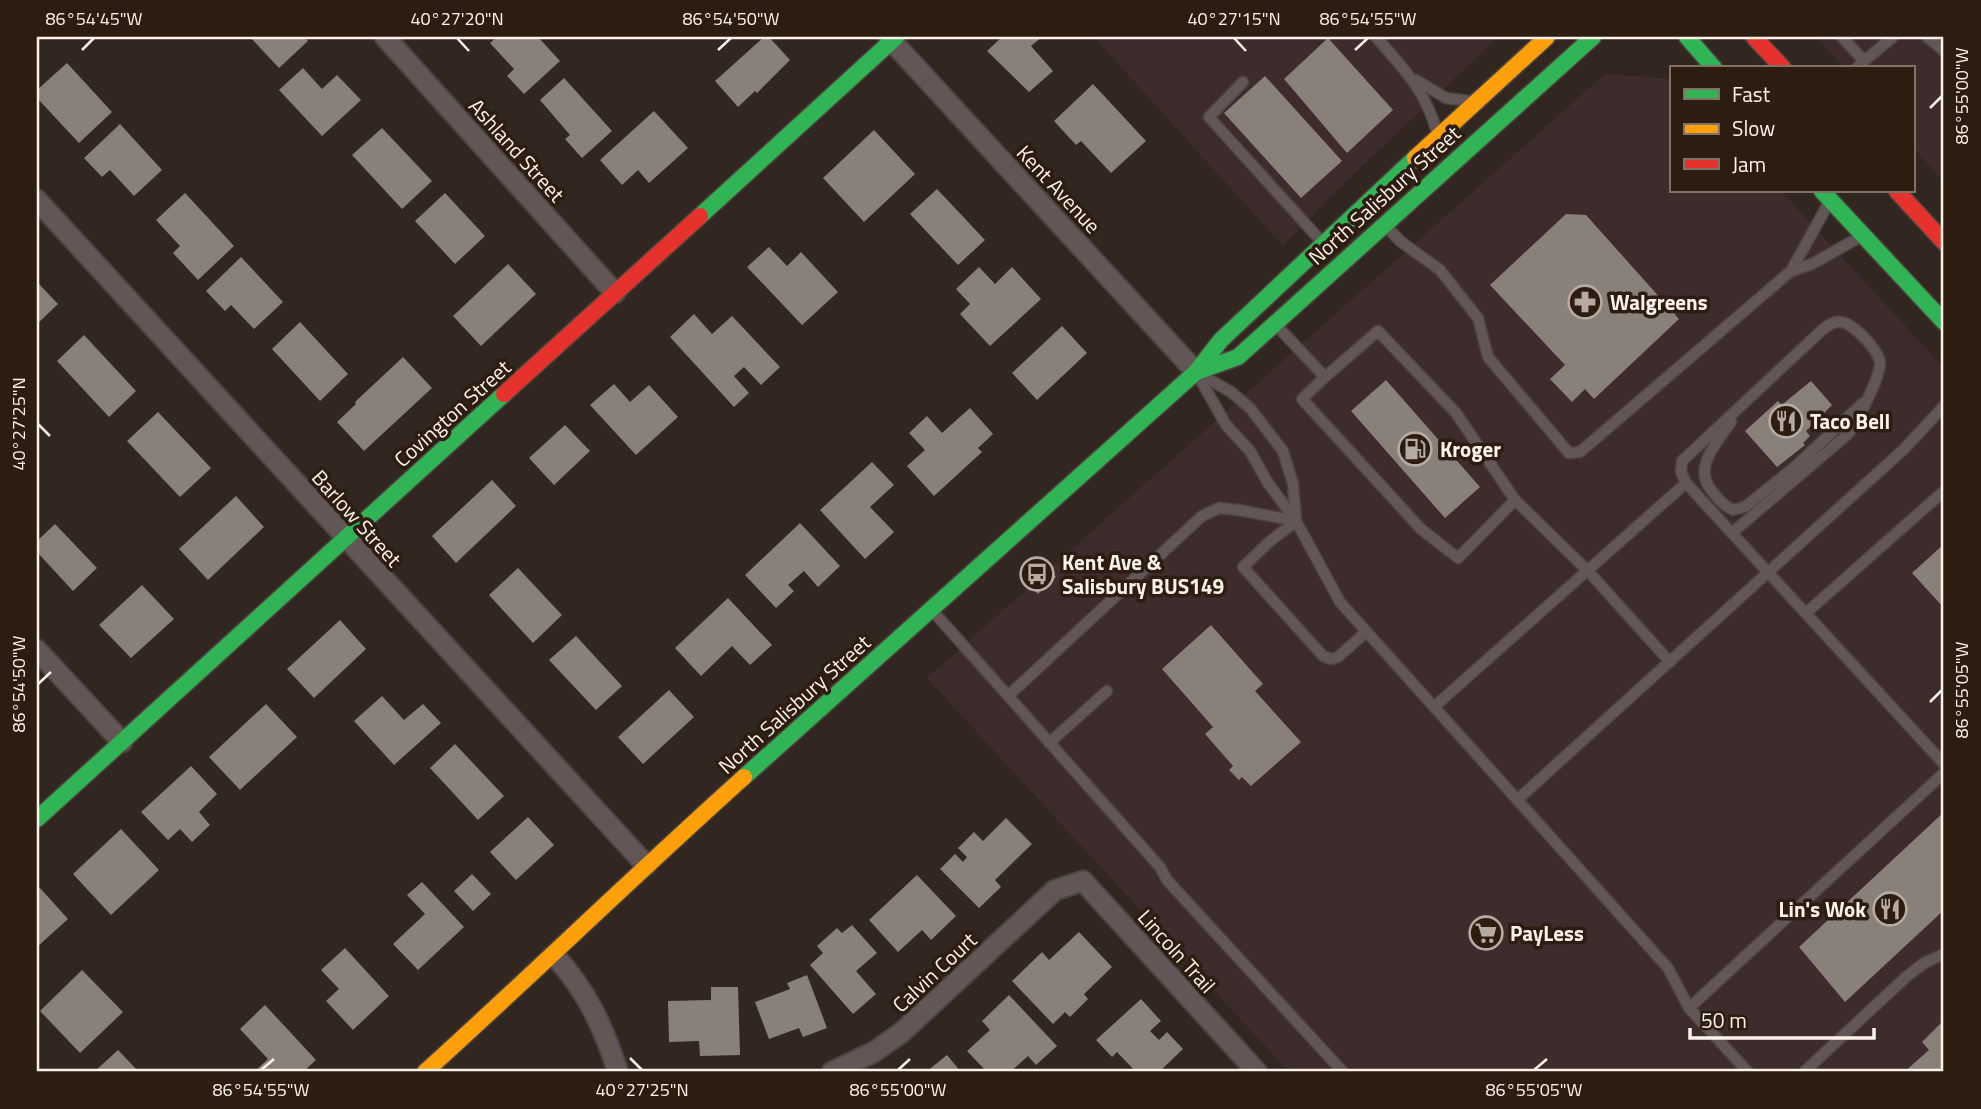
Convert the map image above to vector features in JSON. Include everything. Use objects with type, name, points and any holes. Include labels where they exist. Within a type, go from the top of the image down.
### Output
[{"type":"main road","name":"North Salisbury Street","points":[[425,1072],[554,955],[646,865],[1196,372],[1221,340],[1323,242],[1546,37]]},
{"type":"main road","name":"North Salisbury Street","points":[[1196,372],[1238,356],[1593,37]]},
{"type":"main road","points":[[1686,37],[1712,66]]},
{"type":"main road","points":[[1754,37],[1781,66]]},
{"type":"main road","name":"Covington Street","points":[[37,820],[892,38]]},
{"type":"main road","points":[[1898,192],[1944,242]]},
{"type":"main road","points":[[1826,195],[1944,322]]},
{"type":"street","name":"Ashland Street","points":[[384,37],[615,293]]},
{"type":"street","name":"Kent Avenue","points":[[892,38],[1196,372]]},
{"type":"street","name":"Barlow Street","points":[[37,200],[646,865]]},
{"type":"street","points":[[37,650],[122,742]]},
{"type":"street","name":"Lincoln Trail","points":[[1055,890],[1083,881],[1257,1072]]},
{"type":"street","name":"Calvin Court","points":[[832,1072],[874,1052],[901,1033],[1055,890]]},
{"type":"street","points":[[554,955],[583,991],[607,1038],[618,1072]]},
{"type":"lane","points":[[1376,37],[1414,80],[1433,119],[1438,136]]},
{"type":"lane","points":[[1842,37],[1861,65],[1892,37]]},
{"type":"lane","points":[[1927,37],[1944,51]]},
{"type":"lane","points":[[1414,80],[1446,98],[1476,101]]},
{"type":"lane","points":[[1243,82],[1209,117],[1323,242]]},
{"type":"lane","points":[[1791,271],[1826,195]]},
{"type":"lane","points":[[1384,223],[1400,242],[1440,270],[1478,318],[1488,356],[1569,453],[1580,452],[1791,271],[1812,264],[1862,236]]},
{"type":"lane","points":[[1733,532],[1848,434],[1857,423],[1880,364],[1875,351],[1853,326],[1842,321],[1832,323],[1821,331],[1682,461],[1681,472],[1686,483],[1944,764]]},
{"type":"lane","points":[[1274,323],[1325,377]]},
{"type":"lane","points":[[1515,500],[1458,558],[1421,529],[1302,399],[1378,331],[1456,413],[1515,500],[1587,570],[1670,663]]},
{"type":"lane","points":[[1196,372],[1231,392],[1250,408],[1283,451],[1293,484],[1296,521]]},
{"type":"lane","points":[[1196,372],[1226,425],[1250,451],[1268,483],[1296,521],[1340,602],[1668,968],[1689,1008],[1748,1072]]},
{"type":"lane","points":[[1742,407],[1710,453],[1703,470],[1705,484],[1723,505],[1733,510],[1745,507],[1797,465],[1868,398]]},
{"type":"lane","points":[[1517,800],[1904,449],[1944,406]]},
{"type":"lane","points":[[1435,706],[1686,483]]},
{"type":"lane","points":[[1806,613],[1944,491]]},
{"type":"lane","points":[[1008,696],[1202,516],[1219,508],[1296,521]]},
{"type":"lane","points":[[1296,521],[1269,542],[1243,568],[1324,656],[1331,659],[1338,657],[1366,632]]},
{"type":"lane","points":[[930,609],[1160,867],[1167,880],[1343,1072]]},
{"type":"lane","points":[[1049,743],[1107,691]]},
{"type":"lane","points":[[1689,1008],[1944,773]]},
{"type":"lane","points":[[1804,1072],[1906,977],[1924,963],[1944,954]]},
{"type":"shaded area","points":[[1094,37],[1498,37],[1328,199],[1283,246]]},
{"type":"shaded area","points":[[1817,37],[1944,37],[1944,182],[1914,148],[1914,66],[1842,66]]},
{"type":"shaded area","points":[[1605,74],[1670,79],[1670,192],[1782,192],[1944,368],[1944,1072],[1289,1072],[927,678]]},
{"type":"building","points":[[250,37],[304,37],[308,41],[279,68]]},
{"type":"building","points":[[497,37],[538,37],[560,61],[524,94],[507,76],[514,69],[490,43]]},
{"type":"building","points":[[764,37],[769,37],[790,60],[757,93],[755,91],[738,107],[715,81]]},
{"type":"building","points":[[1002,37],[1042,37],[1031,46],[1053,71],[1029,92],[987,51]]},
{"type":"building","points":[[1328,38],[1393,110],[1347,153],[1284,79]]},
{"type":"building","points":[[67,63],[112,112],[79,143],[37,98],[37,90]]},
{"type":"building","points":[[303,68],[322,89],[337,75],[361,100],[322,136],[279,90]]},
{"type":"building","points":[[1265,76],[1342,161],[1301,198],[1224,113]]},
{"type":"building","points":[[564,78],[612,131],[582,158],[565,139],[570,135],[540,100]]},
{"type":"building","points":[[1093,84],[1146,141],[1111,173],[1081,141],[1076,145],[1054,121]]},
{"type":"building","points":[[654,111],[688,148],[649,183],[638,170],[622,185],[600,160]]},
{"type":"building","points":[[120,124],[162,170],[134,196],[110,170],[102,177],[84,158]]},
{"type":"building","points":[[382,128],[432,181],[402,209],[352,155]]},
{"type":"building","points":[[874,130],[915,174],[864,222],[823,178]]},
{"type":"building","points":[[937,189],[985,240],[958,265],[910,214]]},
{"type":"building","points":[[185,193],[234,246],[198,280],[173,253],[180,246],[156,220]]},
{"type":"building","points":[[445,193],[485,236],[455,264],[415,221]]},
{"type":"building","name":"Walgreens","points":[[1566,214],[1586,215],[1679,319],[1594,399],[1585,389],[1572,402],[1550,379],[1565,365],[1490,285]]},
{"type":"building","points":[[769,247],[787,266],[801,252],[838,292],[802,325],[747,267]]},
{"type":"building","points":[[241,257],[283,302],[254,329],[231,305],[225,311],[206,291]]},
{"type":"building","points":[[508,264],[536,294],[481,346],[453,316]]},
{"type":"building","points":[[979,267],[995,284],[1012,267],[1041,299],[990,346],[960,314],[970,304],[956,289]]},
{"type":"building","points":[[37,282],[58,304],[37,324]]},
{"type":"building","points":[[694,314],[712,334],[732,316],[780,367],[761,385],[744,367],[734,376],[749,393],[734,407],[670,337]]},
{"type":"building","points":[[300,322],[348,374],[320,401],[272,349]]},
{"type":"building","points":[[1062,326],[1087,353],[1037,400],[1012,373]]},
{"type":"building","points":[[84,335],[136,391],[109,417],[57,361]]},
{"type":"building","points":[[403,357],[432,388],[364,451],[337,422]]},
{"type":"building","name":"Kroger","points":[[1386,380],[1480,487],[1445,518],[1351,411]]},
{"type":"building","name":"Taco Bell","points":[[1811,381],[1832,405],[1806,431],[1810,436],[1803,443],[1805,445],[1777,467],[1745,431],[1778,401],[1783,407],[1786,404],[1784,403]]},
{"type":"building","points":[[614,384],[630,402],[649,385],[678,417],[636,455],[590,405]]},
{"type":"building","points":[[970,408],[993,434],[978,448],[982,452],[934,496],[907,466],[925,450],[909,433],[927,416],[942,433]]},
{"type":"building","points":[[158,412],[211,468],[180,497],[127,441]]},
{"type":"building","points":[[565,425],[590,451],[554,485],[529,458]]},
{"type":"building","points":[[872,462],[894,485],[870,507],[894,532],[865,559],[820,510]]},
{"type":"building","points":[[492,480],[516,506],[456,563],[432,536]]},
{"type":"building","points":[[236,496],[264,527],[208,580],[179,549]]},
{"type":"building","points":[[800,523],[840,566],[818,587],[804,571],[788,585],[794,591],[776,608],[745,575]]},
{"type":"building","points":[[55,524],[97,568],[73,591],[37,552],[37,541]]},
{"type":"building","points":[[1944,544],[1944,608],[1912,573]]},
{"type":"building","points":[[518,568],[562,615],[533,643],[489,595]]},
{"type":"building","points":[[1048,568],[1056,577],[1038,594],[1030,585]]},
{"type":"building","points":[[142,585],[174,619],[131,658],[99,625]]},
{"type":"building","points":[[728,598],[772,645],[750,665],[732,646],[701,676],[675,648]]},
{"type":"building","points":[[340,620],[366,649],[314,698],[287,669]]},
{"type":"building","points":[[1211,625],[1263,684],[1255,691],[1301,742],[1251,786],[1242,777],[1239,780],[1229,770],[1233,766],[1205,734],[1213,727],[1162,669]]},
{"type":"building","points":[[576,636],[622,686],[596,710],[549,660]]},
{"type":"building","points":[[669,690],[694,717],[643,764],[618,737]]},
{"type":"building","points":[[382,696],[404,720],[423,704],[441,723],[394,765],[354,721]]},
{"type":"building","points":[[266,704],[297,737],[240,790],[209,757]]},
{"type":"building","points":[[455,744],[504,796],[478,820],[430,768]]},
{"type":"building","points":[[191,766],[217,794],[199,812],[210,825],[192,842],[180,829],[168,840],[141,812]]},
{"type":"building","points":[[1944,812],[1944,910],[1845,1002],[1799,947]]},
{"type":"building","points":[[528,817],[554,845],[516,880],[490,852]]},
{"type":"building","points":[[1006,818],[1032,844],[995,880],[1001,887],[979,908],[940,869],[955,854],[963,862],[967,857],[958,848],[974,832],[983,841]]},
{"type":"building","points":[[121,829],[159,870],[111,915],[73,874]]},
{"type":"building","points":[[472,874],[491,894],[473,911],[454,891]]},
{"type":"building","points":[[917,875],[956,916],[931,940],[922,930],[898,952],[869,920]]},
{"type":"building","points":[[422,882],[464,927],[418,970],[393,944],[425,914],[407,895]]},
{"type":"building","points":[[40,888],[68,919],[37,947],[37,890]]},
{"type":"building","points":[[852,925],[877,953],[856,971],[876,994],[853,1014],[810,965],[823,953],[817,946],[837,928],[842,933]]},
{"type":"building","points":[[1079,932],[1112,967],[1084,994],[1088,999],[1070,1017],[1065,1012],[1053,1024],[1012,981],[1042,952],[1049,960]]},
{"type":"building","points":[[345,948],[389,996],[353,1030],[326,1001],[339,989],[321,970]]},
{"type":"building","points":[[82,970],[123,1012],[80,1053],[40,1011]]},
{"type":"building","points":[[807,975],[827,1028],[803,1037],[799,1028],[769,1039],[755,1002],[790,989],[787,983]]},
{"type":"building","points":[[711,987],[738,987],[740,1055],[700,1056],[699,1041],[669,1042],[668,1001],[711,1000]]},
{"type":"building","points":[[1009,995],[1057,1046],[1036,1065],[1028,1056],[1010,1072],[987,1072],[967,1051],[990,1030],[982,1021]]},
{"type":"building","points":[[1141,999],[1161,1021],[1150,1031],[1159,1040],[1167,1032],[1183,1049],[1159,1072],[1136,1072],[1117,1052],[1112,1057],[1096,1040]]},
{"type":"building","points":[[265,1005],[316,1060],[303,1072],[254,1072],[268,1059],[240,1029]]},
{"type":"building","points":[[1944,1020],[1944,1068],[1939,1072],[1904,1072],[1929,1050],[1922,1042]]},
{"type":"building","points":[[118,1050],[139,1072],[94,1072]]},
{"type":"building","points":[[947,1055],[961,1072],[926,1072]]},
{"type":"traffic: fast","points":[[700,216],[896,37]]},
{"type":"traffic: fast","points":[[1196,372],[1238,357],[1593,37]]},
{"type":"traffic: fast","points":[[1687,37],[1712,66]]},
{"type":"traffic: fast","points":[[744,777],[1196,372],[1221,340],[1415,158]]},
{"type":"traffic: fast","points":[[1823,192],[1944,322]]},
{"type":"traffic: fast","points":[[37,819],[504,394]]},
{"type":"traffic: slow","points":[[1415,158],[1547,37]]},
{"type":"traffic: slow","points":[[425,1072],[744,777]]},
{"type":"traffic: jam","points":[[1754,37],[1781,66]]},
{"type":"traffic: jam","points":[[1898,192],[1944,242]]},
{"type":"traffic: jam","points":[[504,394],[700,216]]},
{"type":"place","name":"Walgreens","points":[[1585,302]]},
{"type":"place","name":"Taco Bell","points":[[1786,421]]},
{"type":"place","name":"Kroger","points":[[1415,449]]},
{"type":"place","name":"Kent Ave & Salisbury BUS149","points":[[1037,574]]},
{"type":"place","name":"Lin's Wok","points":[[1890,909]]},
{"type":"place","name":"PayLess","points":[[1486,933]]}]
